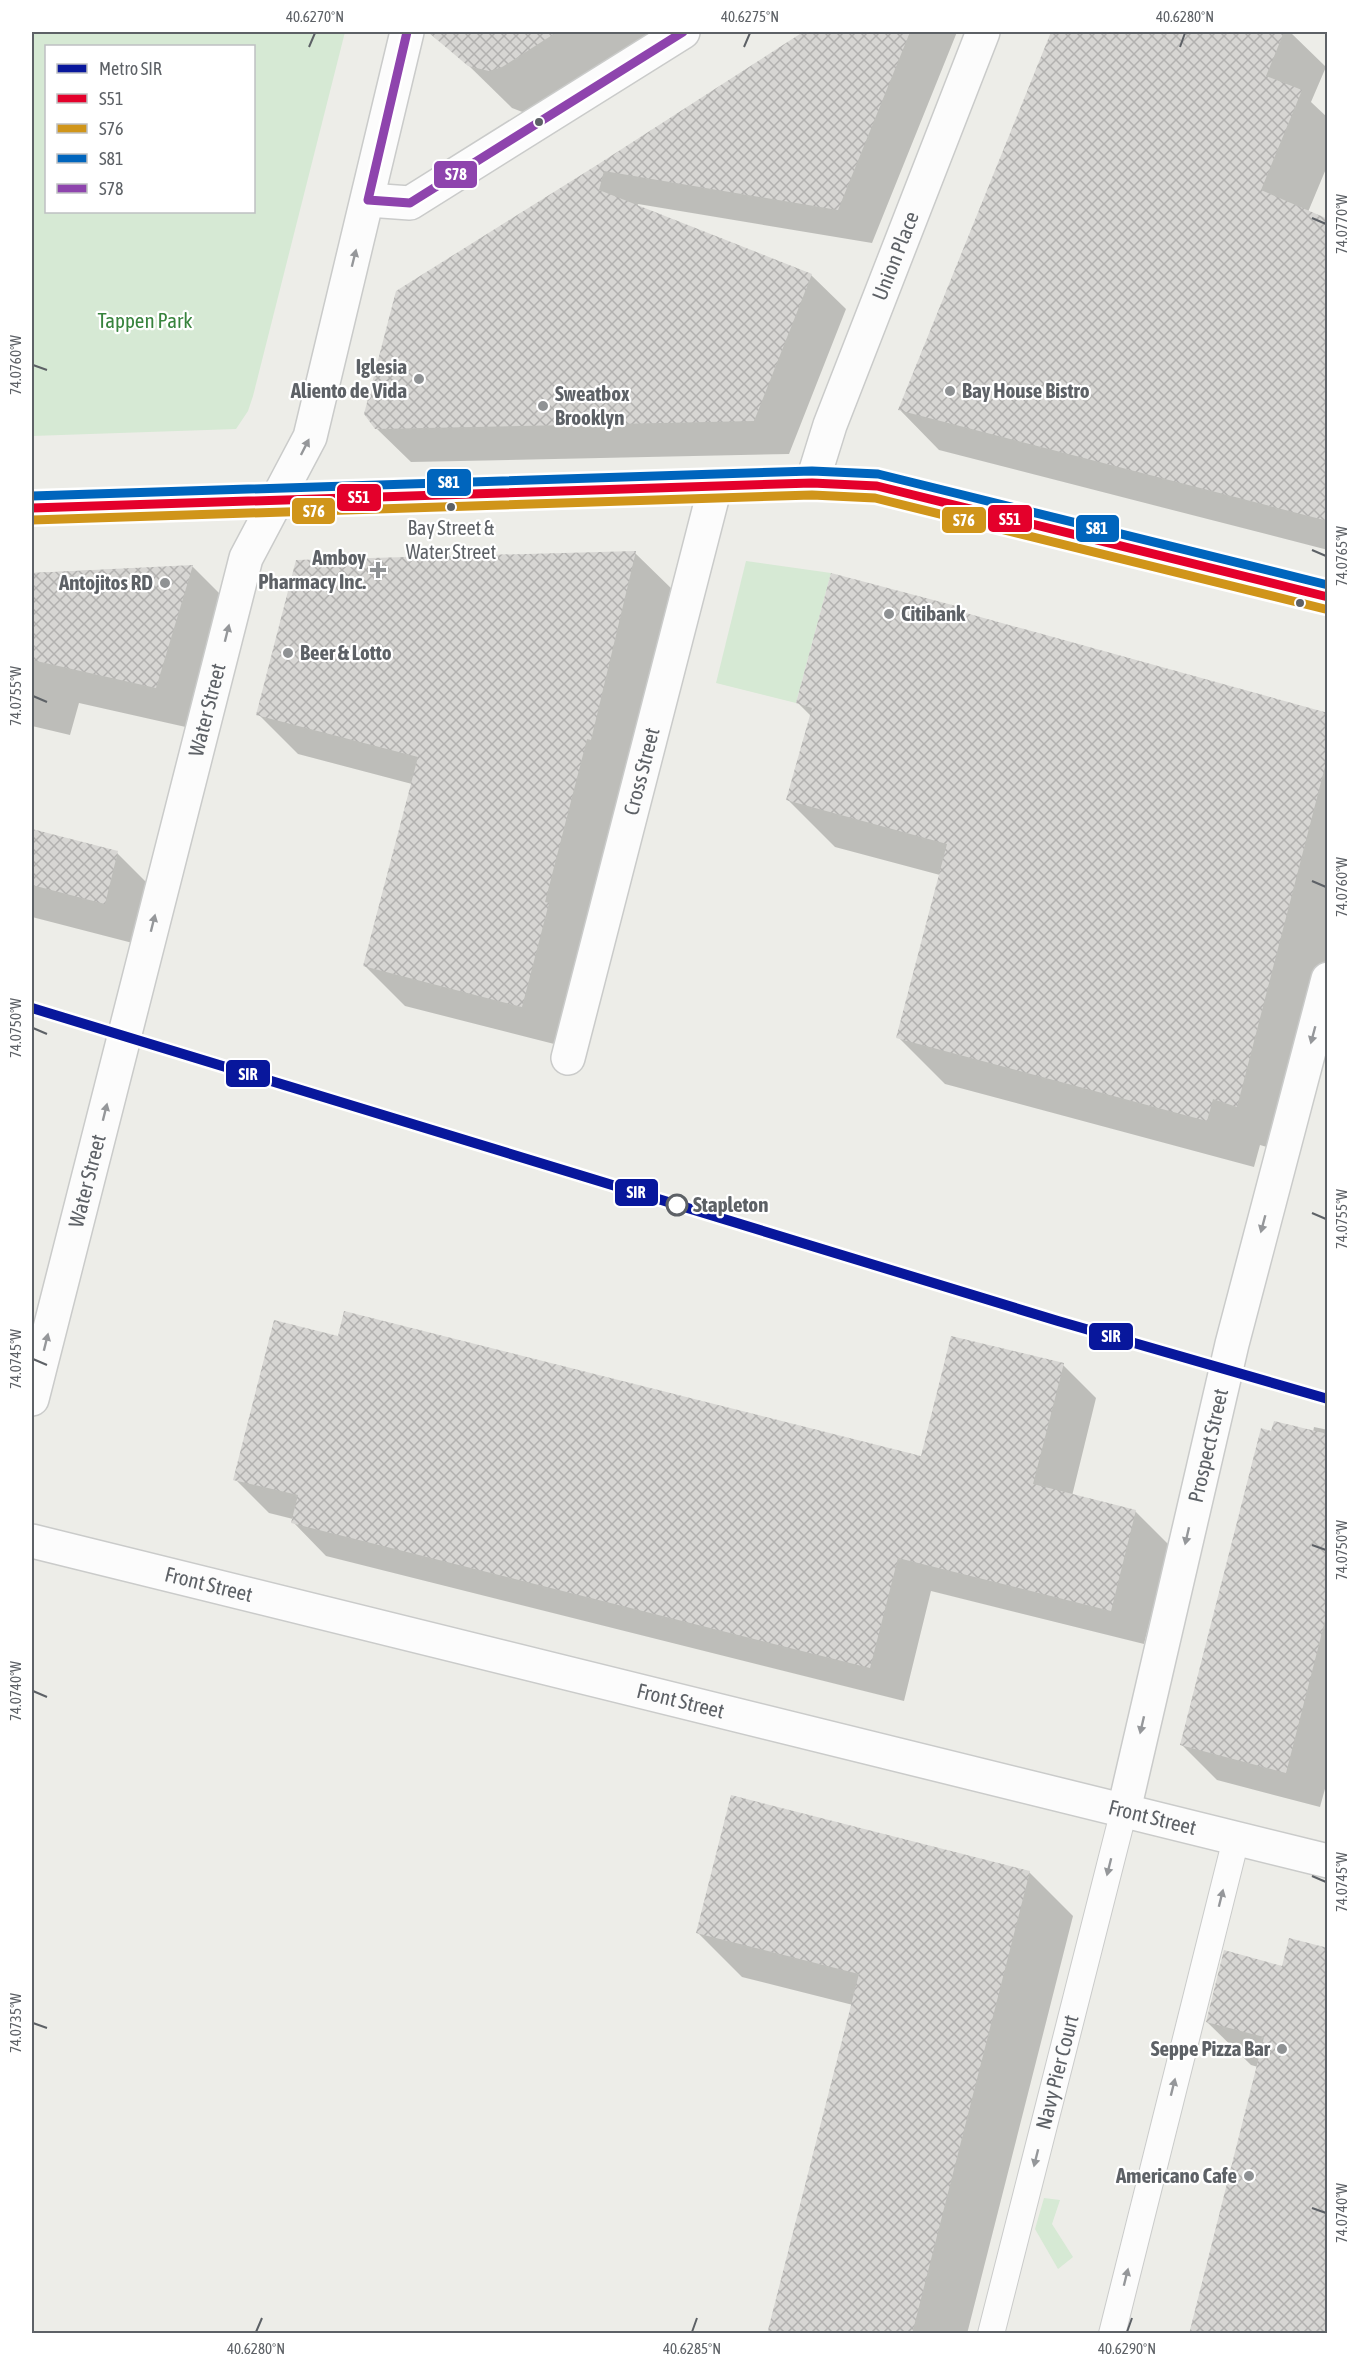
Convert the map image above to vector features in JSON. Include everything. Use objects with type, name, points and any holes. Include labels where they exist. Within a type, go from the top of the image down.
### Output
[{"type":"street","name":"Water Street","points":[[32,1399],[246,558],[310,437],[407,32]]},
{"type":"street","points":[[368,200],[410,203],[683,32]]},
{"type":"street","name":"Union Place","points":[[812,483],[830,425],[983,32]]},
{"type":"street","points":[[32,508],[812,483],[877,486],[1328,597]]},
{"type":"street","name":"Cross Street","points":[[568,1058],[715,487]]},
{"type":"street","name":"Prospect Street","points":[[1124,1810],[1232,1344],[1328,979]]},
{"type":"street","name":"Front Street","points":[[32,1541],[1328,1861]]},
{"type":"lane","name":"Navy Pier Court","points":[[991,2334],[1124,1810]]},
{"type":"lane","points":[[1112,2334],[1236,1839]]},
{"type":"green space","name":"Tappen Park","points":[[32,32],[345,32],[253,396],[248,411],[236,429],[32,436]]},
{"type":"green space","points":[[746,561],[831,573],[796,703],[716,683]]},
{"type":"green space","points":[[1044,2198],[1060,2200],[1052,2224],[1073,2257],[1058,2269],[1035,2229]]},
{"type":"building","points":[[428,32],[557,32],[502,67],[489,71],[468,66]]},
{"type":"building","points":[[803,32],[910,32],[838,210],[604,171],[599,190],[812,274],[754,421],[375,429],[364,414],[396,291]]},
{"type":"building","points":[[1051,32],[1284,32],[1266,76],[1302,90],[1261,190],[1328,219],[1328,521],[898,410]]},
{"type":"building","points":[[636,551],[591,740],[587,739],[545,902],[549,903],[522,1007],[363,966],[418,757],[256,715],[296,560]]},
{"type":"building","points":[[193,565],[156,688],[32,660],[32,573]]},
{"type":"building","points":[[831,573],[956,606],[955,610],[1328,713],[1328,755],[1237,1107],[1213,1099],[1207,1121],[896,1038],[947,844],[786,800],[812,708],[796,703]]},
{"type":"building","points":[[32,829],[118,851],[105,904],[32,885]]},
{"type":"building","points":[[344,1311],[921,1456],[951,1336],[1064,1363],[1033,1484],[1136,1510],[1111,1611],[898,1558],[870,1668],[291,1523],[298,1495],[233,1480],[274,1320],[338,1336]]},
{"type":"building","points":[[1274,1421],[1328,1434],[1328,1609],[1286,1773],[1180,1745],[1261,1428],[1271,1431]]},
{"type":"building","points":[[731,1795],[1030,1871],[912,2334],[767,2334],[859,1974],[696,1933]]},
{"type":"building","points":[[1289,1938],[1328,1948],[1328,2334],[1189,2334],[1264,2037],[1206,2022],[1224,1950],[1282,1966]]},
{"type":"metro line","name":"SIR","points":[[32,1008],[1058,1321],[1328,1399]]},
{"type":"transit line","name":"S78","points":[[407,32],[368,200],[410,203],[683,32]]},
{"type":"transit line","name":"S81","points":[[32,496],[812,471],[878,474],[1328,585]]},
{"type":"transit line","name":"S51","points":[[32,508],[812,483],[877,486],[1328,597]]},
{"type":"transit line","name":"S76","points":[[32,520],[812,495],[875,498],[1325,609]]},
{"type":"place","name":"Iglesia Aliento de Vida","points":[[419,379]]},
{"type":"place","name":"Bay House Bistro","points":[[950,391]]},
{"type":"place","name":"Sweatbox Brooklyn","points":[[543,406]]},
{"type":"place","name":"Bay Street & Water Street","points":[[451,507]]},
{"type":"place","name":"Amboy Pharmacy Inc.","points":[[378,570]]},
{"type":"place","name":"Antojitos RD","points":[[165,583]]},
{"type":"place","name":"Citibank","points":[[889,614]]},
{"type":"place","name":"Beer & Lotto","points":[[288,653]]},
{"type":"place","name":"Stapleton","points":[[677,1205]]},
{"type":"place","name":"Seppe Pizza Bar","points":[[1282,2049]]},
{"type":"place","name":"Americano Cafe","points":[[1249,2176]]}]
